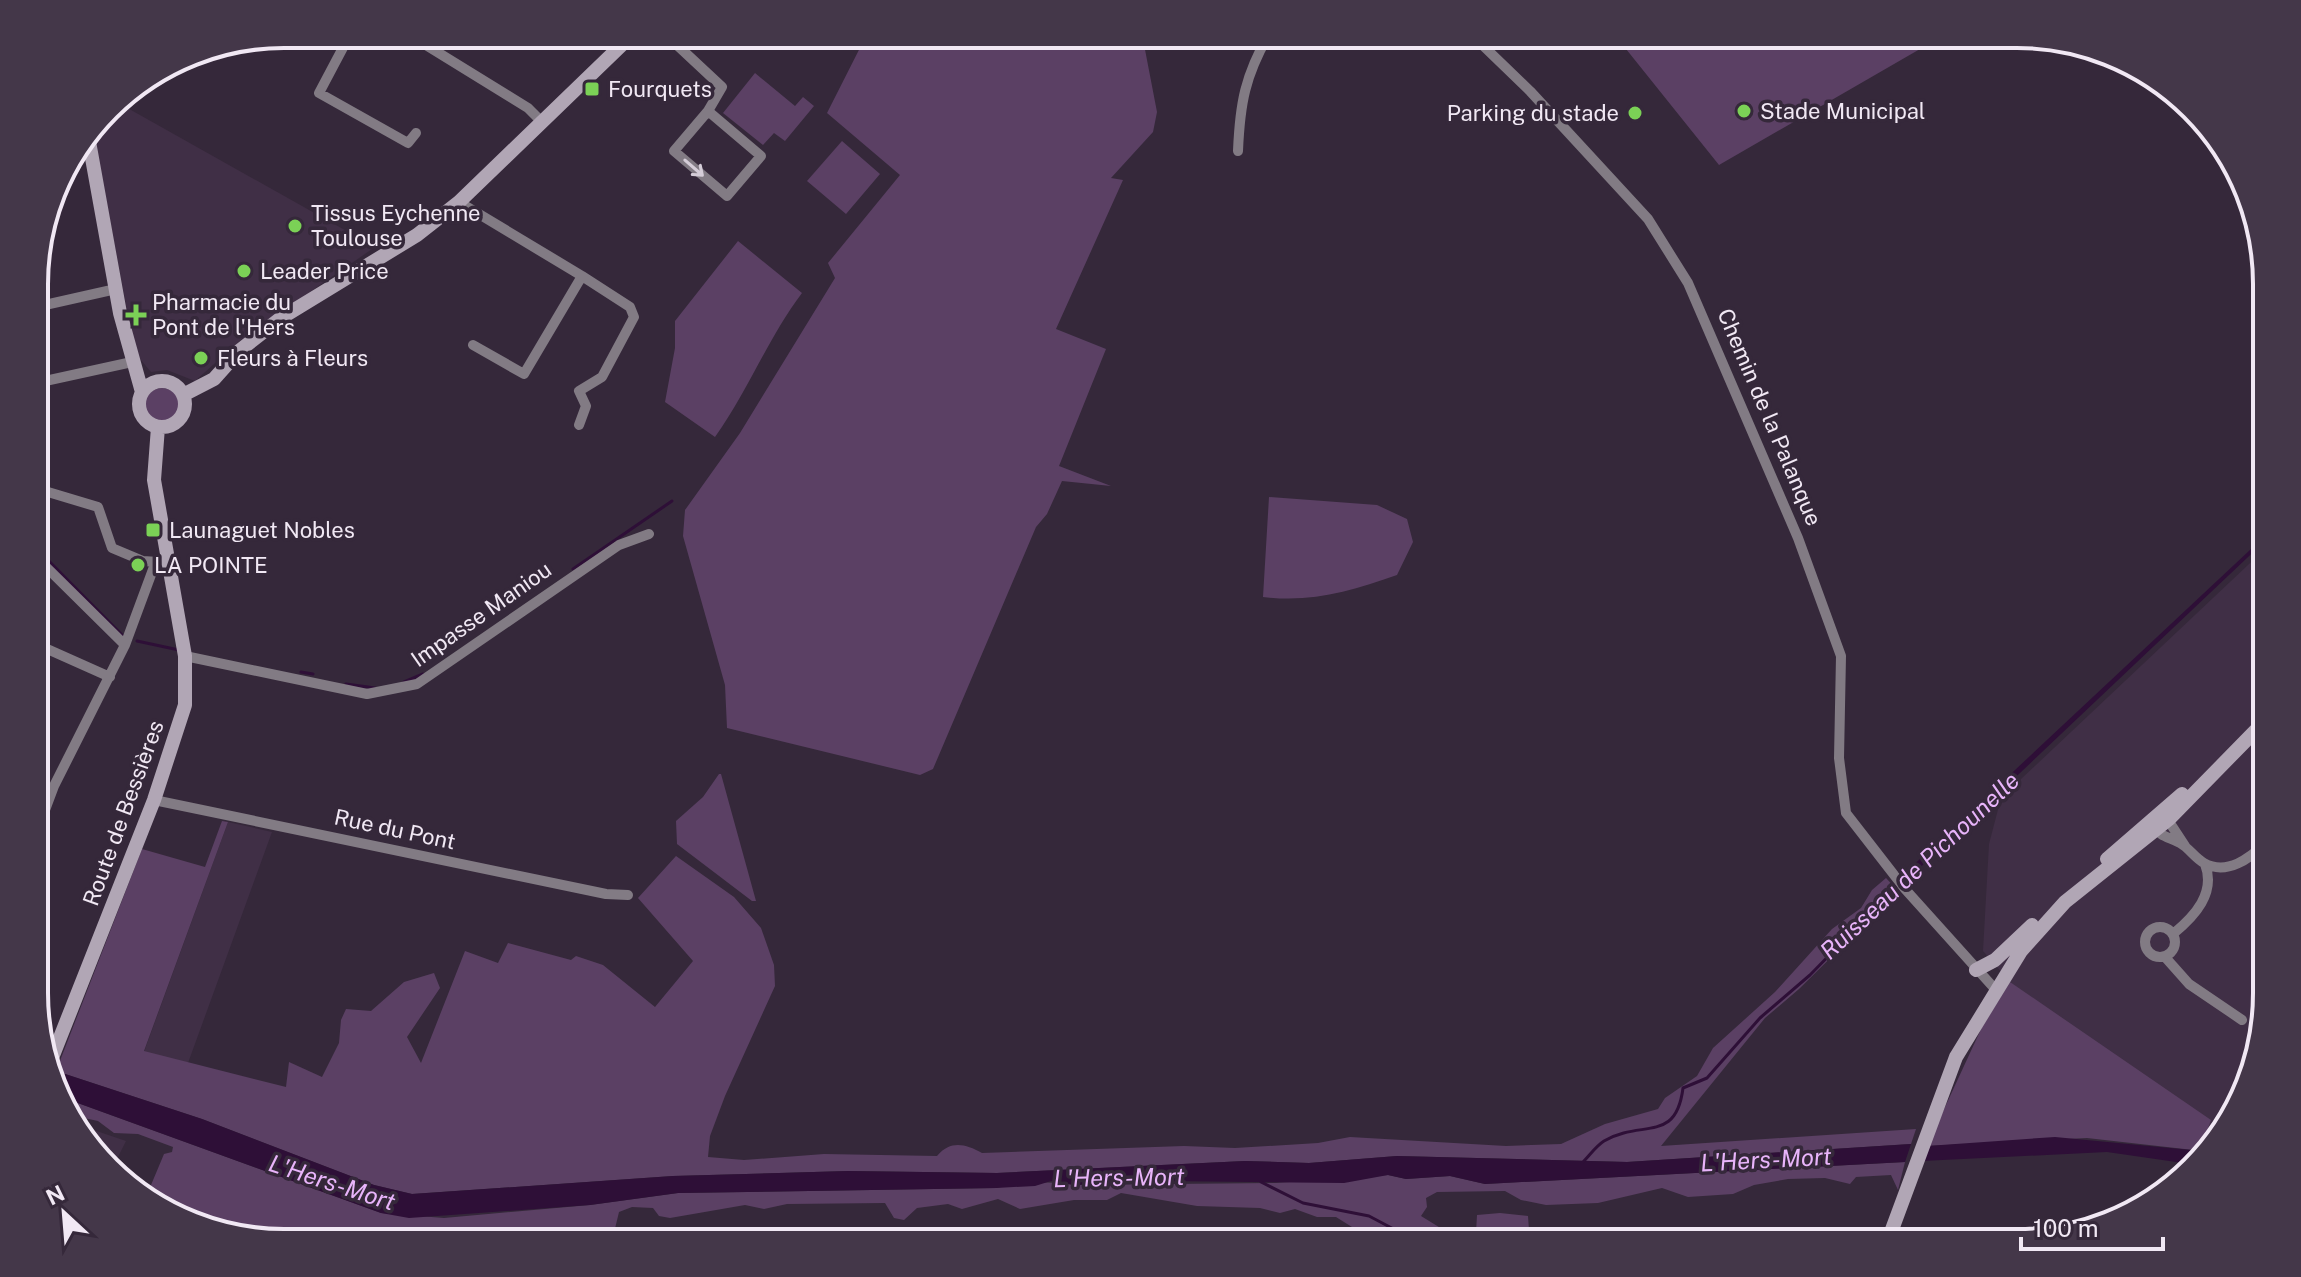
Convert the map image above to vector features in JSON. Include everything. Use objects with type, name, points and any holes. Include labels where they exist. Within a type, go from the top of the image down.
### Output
[{"type":"street","points":[[343,48],[319,93],[408,143],[416,133]]},
{"type":"street","points":[[431,48],[528,108],[542,122]]},
{"type":"street","points":[[183,395],[214,379],[239,351],[281,318],[417,235],[459,202],[620,48]]},
{"type":"street","points":[[680,48],[719,81],[719,94],[674,151],[727,196],[761,156],[708,111]]},
{"type":"street","points":[[1238,151],[1240,106],[1247,78],[1262,48]]},
{"type":"street","name":"Chemin de la Palanque","points":[[1485,48],[1530,91],[1648,219],[1688,283],[1809,565],[1841,656],[1839,758],[1846,813],[1895,878],[1995,989]]},
{"type":"street","points":[[48,380],[132,362],[159,381],[174,384],[183,395],[182,416],[172,425],[158,427],[141,413],[142,392],[132,362],[116,289],[91,150]]},
{"type":"street","points":[[459,202],[630,307],[634,317],[602,377],[579,391],[586,406],[579,425]]},
{"type":"street","points":[[473,345],[524,374],[582,276]]},
{"type":"street","points":[[48,304],[116,289]]},
{"type":"street","points":[[142,392],[159,381]]},
{"type":"street","name":"Route de Bessières","points":[[55,1050],[154,800],[185,705],[185,656],[161,561],[154,480],[158,427]]},
{"type":"street","points":[[48,492],[98,507],[112,548],[161,561],[110,677],[48,802]]},
{"type":"street","name":"Impasse Maniou","points":[[185,656],[367,694],[417,684],[608,551],[649,534]]},
{"type":"street","points":[[48,569],[125,645]]},
{"type":"street","points":[[48,649],[110,677]]},
{"type":"street","points":[[1976,970],[1995,960],[2160,822],[2252,733]]},
{"type":"street","name":"Rue du Pont","points":[[154,800],[606,894],[628,895]]},
{"type":"street","points":[[2160,822],[2205,864],[2209,875],[2207,894],[2187,923],[2173,934]]},
{"type":"street","points":[[2160,822],[2185,846]]},
{"type":"street","points":[[2205,864],[2230,867],[2252,856]]},
{"type":"street","points":[[1893,1228],[1930,1119],[1956,1057],[2007,971],[2068,896]]},
{"type":"street","points":[[2173,934],[2155,928],[2146,937],[2147,950],[2152,955],[2165,957],[2189,984],[2242,1020]]},
{"type":"street","points":[[2165,957],[2175,945],[2173,934]]},
{"type":"street","points":[[1896,1228],[1899,1212]]},
{"type":"shaded area","points":[[860,48],[1145,48],[1157,112],[1153,132],[1111,178],[1123,180],[1056,329],[1106,349],[1059,466],[1111,486],[1062,481],[1047,514],[1036,527],[933,769],[920,775],[727,728],[725,685],[683,536],[685,510],[740,433],[835,278],[828,263],[900,175],[827,113]]},
{"type":"shaded area","name":"Stade Municipal","points":[[1625,48],[1922,48],[1719,165]]},
{"type":"shaded area","points":[[755,73],[795,106],[803,97],[814,106],[785,141],[774,133],[763,145],[723,113]]},
{"type":"shaded area","points":[[127,108],[375,247],[242,339],[195,381],[167,370],[151,372],[135,353],[95,143]]},
{"type":"shaded area","points":[[842,141],[880,174],[846,214],[807,181]]},
{"type":"shaded area","points":[[738,241],[802,293],[715,437],[665,402],[675,348],[675,321]]},
{"type":"shaded area","points":[[162,388],[174,393],[179,405],[174,417],[162,422],[150,417],[145,405],[150,393]]},
{"type":"shaded area","points":[[1269,497],[1377,505],[1407,519],[1413,542],[1397,575],[1315,597],[1263,597]]},
{"type":"shaded area","points":[[2252,561],[2252,1008],[2248,1039],[2235,1083],[2207,1132],[2012,984],[1983,951],[1989,844],[2001,798]]},
{"type":"shaded area","points":[[719,774],[756,901],[677,844],[676,821],[703,797]]},
{"type":"shaded area","points":[[222,821],[228,822],[144,1051],[286,1087],[289,1062],[322,1077],[339,1043],[341,1020],[346,1009],[371,1011],[404,982],[434,973],[440,988],[407,1037],[421,1063],[465,951],[498,963],[508,943],[571,960],[576,956],[603,965],[655,1007],[693,961],[638,898],[676,856],[734,897],[761,928],[774,965],[775,986],[710,1136],[708,1157],[744,1160],[824,1154],[937,1156],[958,1145],[982,1153],[1184,1146],[1235,1148],[1318,1143],[1350,1137],[1506,1146],[1561,1144],[1605,1124],[1658,1109],[1665,1098],[1697,1076],[1713,1048],[1775,992],[1832,929],[1861,908],[1872,890],[1886,878],[1898,891],[1799,989],[1765,1018],[1661,1146],[1916,1129],[1911,1144],[1627,1162],[1397,1156],[1309,1163],[1245,1161],[997,1173],[848,1171],[673,1176],[412,1194],[374,1185],[202,1119],[63,1073],[59,1063],[142,849],[205,867]]},
{"type":"shaded area","points":[[228,822],[272,832],[188,1063],[144,1052]]},
{"type":"shaded area","points":[[2010,982],[2211,1120],[2208,1131],[2193,1150],[2087,1138],[1927,1146],[1982,1027]]},
{"type":"shaded area","points":[[75,1102],[381,1213],[444,1218],[590,1205],[678,1193],[996,1188],[1045,1182],[1074,1185],[1275,1183],[1388,1175],[1406,1179],[1450,1176],[1485,1184],[1905,1162],[1898,1190],[1891,1175],[1856,1177],[1850,1184],[1825,1178],[1788,1179],[1754,1185],[1733,1194],[1688,1197],[1662,1188],[1598,1203],[1546,1205],[1521,1200],[1505,1191],[1437,1192],[1426,1198],[1427,1207],[1421,1216],[1441,1228],[1353,1228],[1336,1217],[1317,1217],[1295,1209],[1280,1213],[1260,1208],[1197,1206],[1121,1193],[1107,1200],[1074,1200],[1020,1209],[998,1199],[962,1209],[948,1204],[917,1208],[904,1220],[894,1218],[885,1203],[787,1204],[764,1209],[745,1205],[670,1218],[659,1216],[653,1208],[632,1207],[619,1212],[615,1229],[284,1229],[223,1221],[166,1197],[150,1187],[164,1154],[172,1152],[173,1147],[138,1134],[114,1133],[98,1121],[85,1118]]},
{"type":"shaded area","points":[[92,1130],[126,1141],[117,1159]]},
{"type":"shaded area","points":[[1500,1213],[1528,1216],[1529,1228],[1476,1228],[1477,1215]]},
{"type":"water","points":[[2252,548],[2252,553],[1907,880],[1905,873]]},
{"type":"water","name":"L'Hers-Mort","points":[[63,1073],[202,1119],[374,1185],[412,1194],[673,1176],[848,1171],[997,1173],[1245,1161],[1309,1163],[1397,1156],[1627,1162],[1911,1144],[1905,1162],[1485,1184],[1450,1176],[1406,1179],[1388,1175],[1344,1183],[1166,1181],[1074,1185],[1051,1181],[1035,1186],[996,1188],[678,1193],[590,1205],[409,1218],[381,1213],[75,1102]]},
{"type":"water","points":[[2055,1137],[2193,1150],[2180,1163],[2107,1152],[1922,1161],[1927,1146]]},
{"type":"waterway","points":[[573,569],[672,501]]},
{"type":"waterway","points":[[48,560],[123,636]]},
{"type":"waterway","points":[[137,641],[179,650]]},
{"type":"waterway","points":[[301,672],[313,674]]},
{"type":"waterway","points":[[404,682],[423,674]]},
{"type":"waterway","points":[[346,684],[375,688]]},
{"type":"waterway","name":"Ruisseau de Pichounelle","points":[[1582,1163],[1604,1141],[1665,1124],[1673,1117],[1683,1088],[1707,1078],[1760,1018],[1810,975],[1897,886]]},
{"type":"waterway","points":[[1261,1182],[1303,1203],[1369,1216],[1392,1228]]},
{"type":"place","name":"Fourquets","points":[[592,89]]},
{"type":"place","name":"Stade Municipal","points":[[1744,111]]},
{"type":"place","name":"Parking du stade","points":[[1635,113]]},
{"type":"place","name":"Tissus Eychenne Toulouse","points":[[295,226]]},
{"type":"place","name":"Leader Price","points":[[244,271]]},
{"type":"place","name":"Pharmacie du Pont de l'Hers","points":[[136,315]]},
{"type":"place","name":"Fleurs à Fleurs","points":[[201,358]]},
{"type":"place","name":"Launaguet Nobles","points":[[153,530]]},
{"type":"place","name":"LA POINTE","points":[[138,565]]}]
